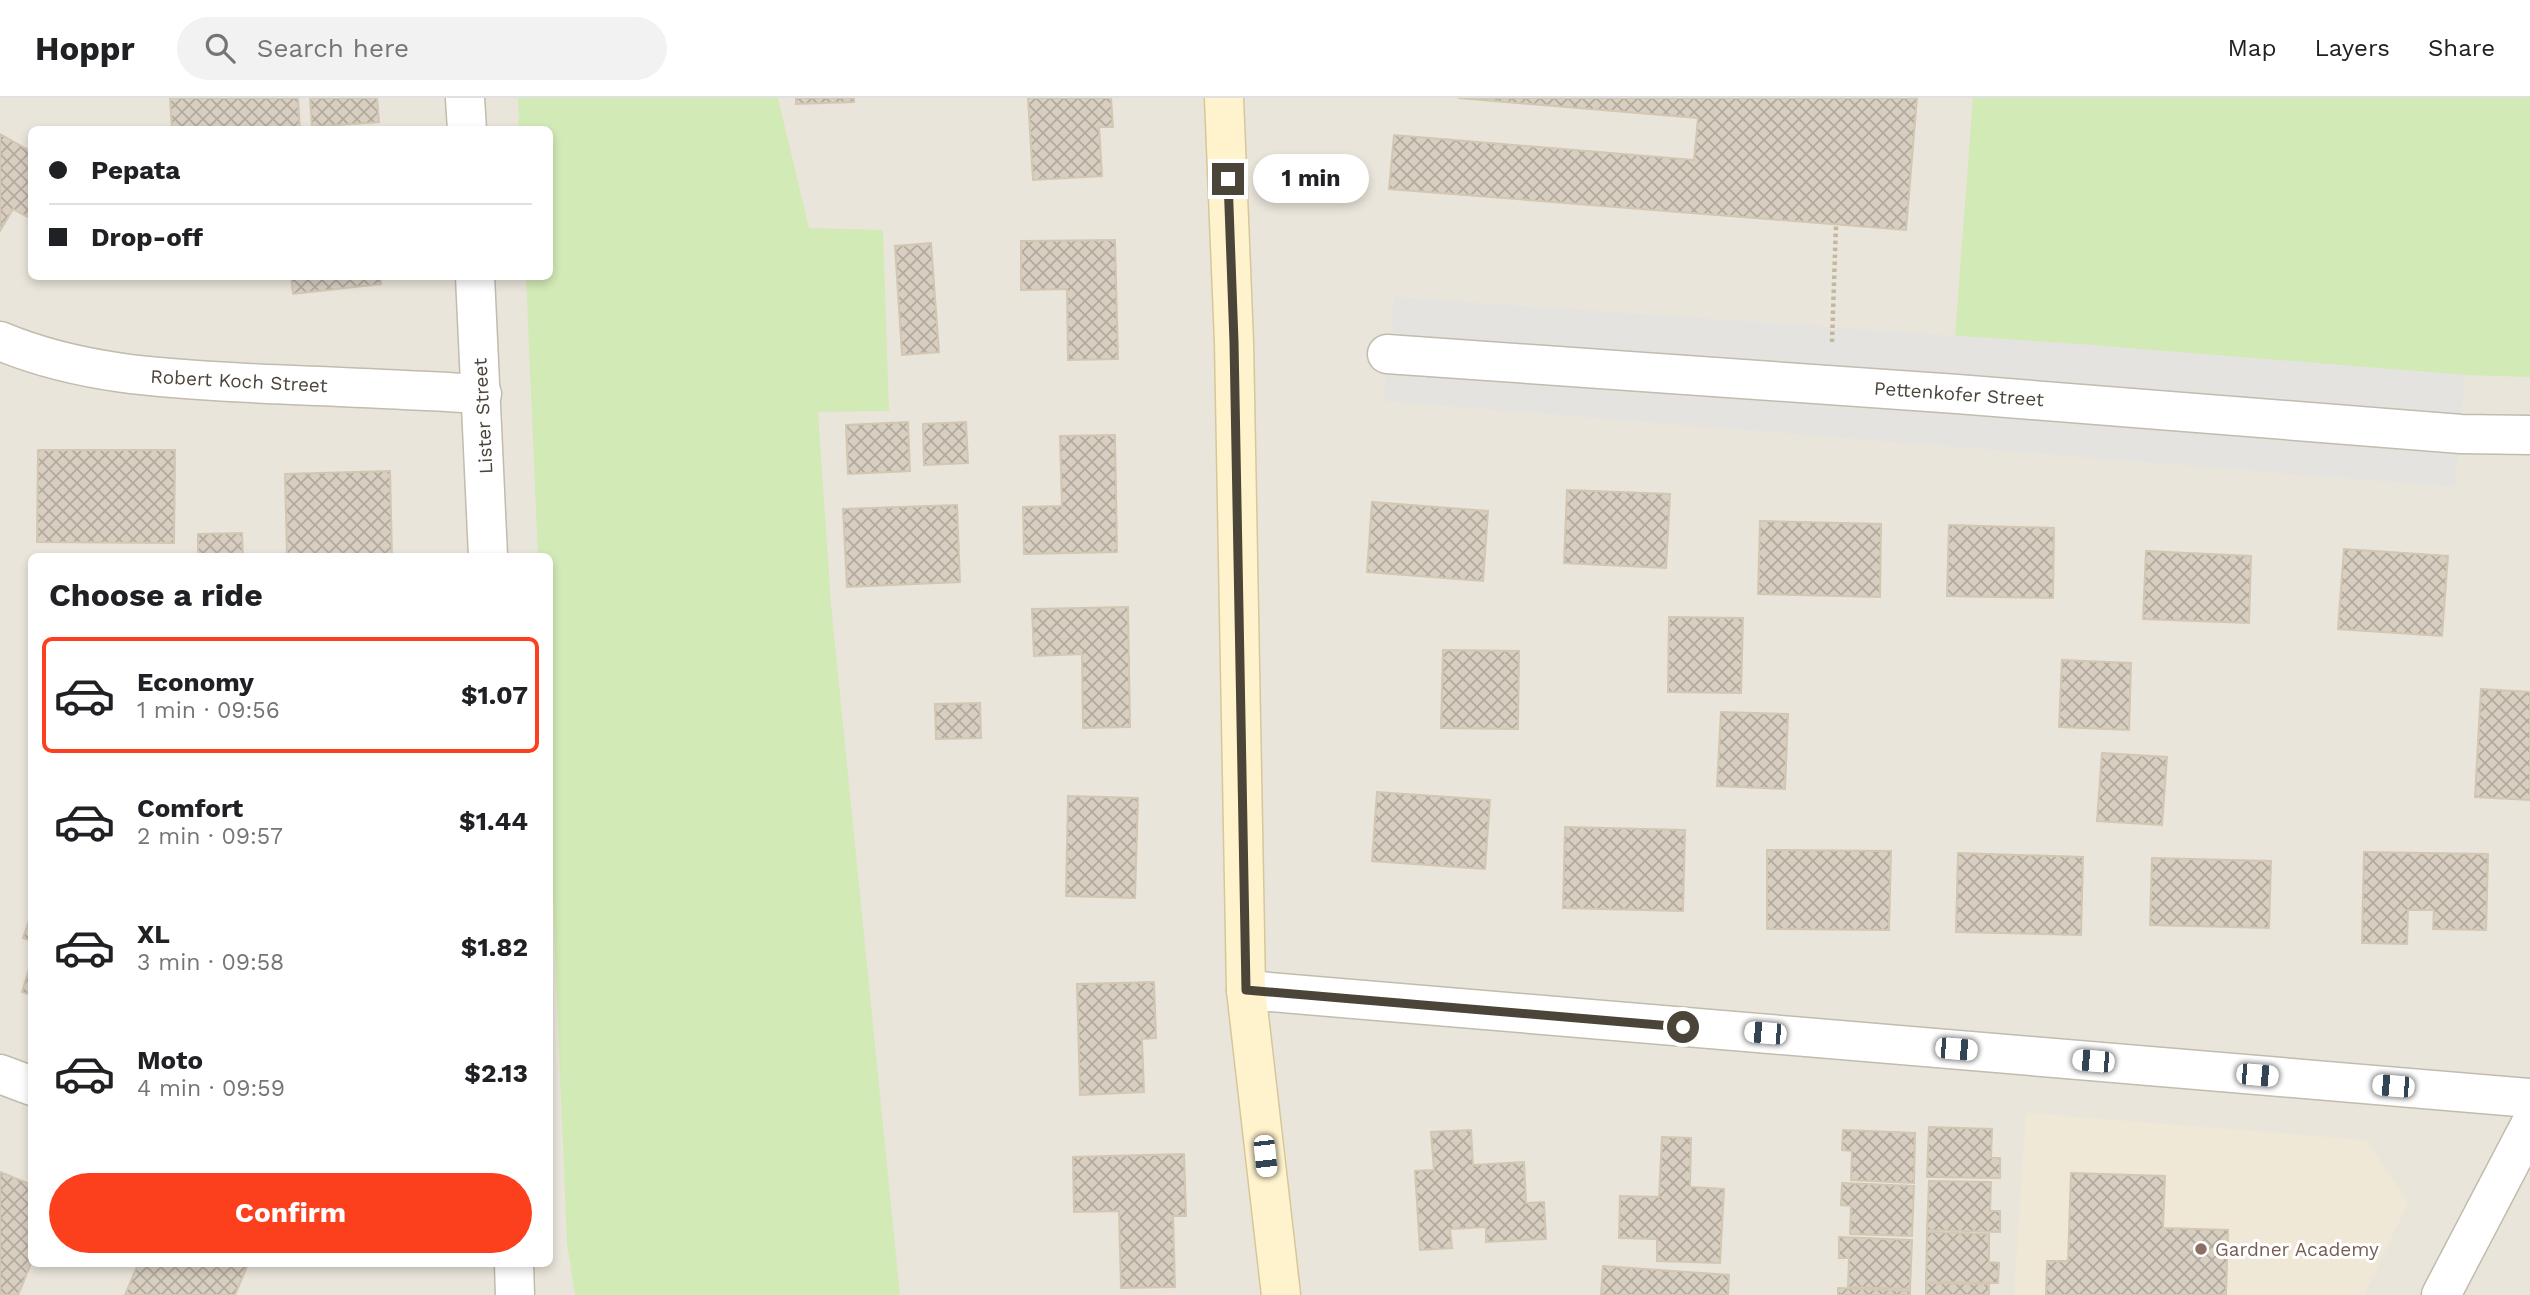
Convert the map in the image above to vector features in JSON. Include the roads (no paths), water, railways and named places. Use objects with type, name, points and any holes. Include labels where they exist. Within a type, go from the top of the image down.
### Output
[{"type":"street","points":[[465,98],[467,126]]},
{"type":"street","points":[[1224,98],[1234,356],[1246,990],[1281,1295]]},
{"type":"street","name":"Lister Street","points":[[475,280],[488,553]]},
{"type":"street","name":"Robert Koch Street","points":[[0,341],[44,358],[98,371],[167,379],[482,394]]},
{"type":"street","name":"Pettenkofer Street","points":[[1388,354],[2460,434],[2530,435]]},
{"type":"street","points":[[1246,990],[2530,1098]]},
{"type":"street","points":[[0,1074],[28,1084]]},
{"type":"street","points":[[2441,1295],[2530,1125]]},
{"type":"street","points":[[514,1267],[515,1295]]},
{"type":"place","name":"Gardner Academy","points":[[2201,1249]]}]
